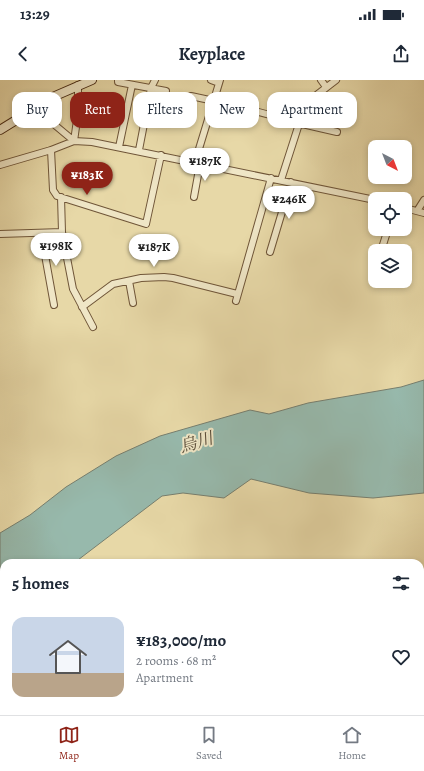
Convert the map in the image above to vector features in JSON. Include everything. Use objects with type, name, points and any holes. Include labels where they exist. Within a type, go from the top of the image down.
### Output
[{"type":"main road","points":[[62,93],[92,80]]},
{"type":"main road","points":[[0,130],[12,122]]},
{"type":"street","points":[[118,80],[118,82],[166,91]]},
{"type":"street","points":[[138,150],[151,88],[155,80]]},
{"type":"street","points":[[211,80],[219,81],[216,92]]},
{"type":"street","points":[[321,80],[326,87]]},
{"type":"street","points":[[320,92],[336,80]]},
{"type":"street","points":[[74,141],[78,113],[78,85]]},
{"type":"street","points":[[119,147],[132,85]]},
{"type":"street","points":[[58,128],[74,141]]},
{"type":"street","points":[[194,197],[197,163],[207,128]]},
{"type":"street","points":[[281,180],[298,128]]},
{"type":"street","points":[[318,128],[337,132]]},
{"type":"street","points":[[0,165],[51,150],[74,141],[138,150],[368,198]]},
{"type":"street","points":[[51,150],[53,190],[57,196],[146,224],[161,155]]},
{"type":"street","points":[[236,301],[236,294],[264,206],[271,178]]},
{"type":"street","points":[[270,252],[291,182]]},
{"type":"street","points":[[62,197],[62,232],[73,289],[93,327]]},
{"type":"street","points":[[421,212],[424,200]]},
{"type":"street","points":[[40,232],[54,305]]},
{"type":"street","points":[[0,234],[62,232]]},
{"type":"street","points":[[82,307],[113,284],[141,278],[164,277],[236,294]]},
{"type":"street","points":[[129,281],[133,303]]},
{"type":"water","name":"烏川","points":[[424,380],[424,493],[373,498],[309,493],[251,479],[224,498],[183,493],[162,496],[79,559],[0,559],[0,533],[30,515],[66,487],[116,456],[160,436],[250,410],[269,414],[308,403],[401,387]]}]
